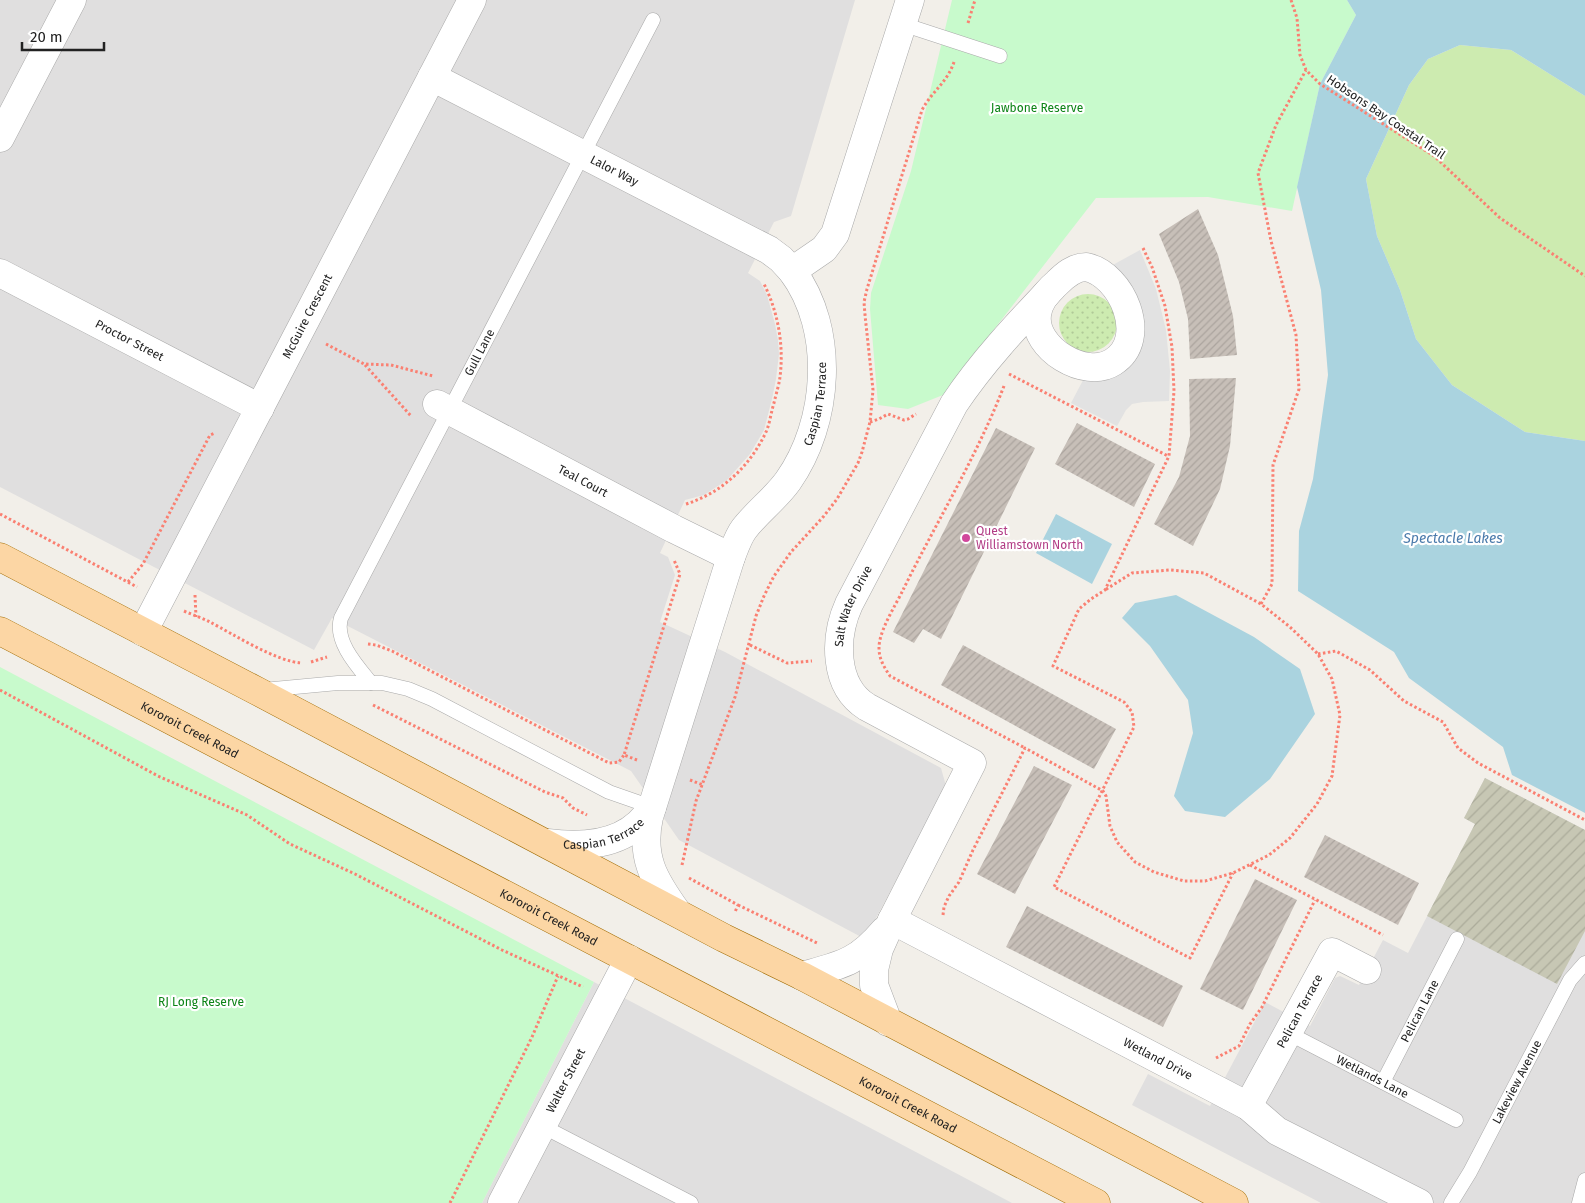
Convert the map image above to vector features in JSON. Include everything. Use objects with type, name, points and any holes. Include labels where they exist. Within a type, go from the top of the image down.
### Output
[{"type":"main road","points":[[0,557],[258,691],[724,938],[802,976],[1234,1203]]},
{"type":"main road","name":"Kororoit Creek Road","points":[[0,631],[1096,1203]]},
{"type":"street","points":[[0,138],[72,0]]},
{"type":"street","name":"McGuire Crescent","points":[[143,632],[472,0]]},
{"type":"street","points":[[792,271],[824,249],[835,234],[906,12]]},
{"type":"street","name":"Lalor Way","points":[[432,77],[769,250],[792,271]]},
{"type":"street","points":[[997,362],[1007,338],[1016,335],[1023,335],[1061,356],[1090,368],[1111,364],[1120,356],[1127,347],[1130,337],[1130,322],[1125,304],[1115,286],[1106,276],[1095,269],[1086,267],[1076,268],[1052,288],[1039,307],[1037,324],[1040,333],[1045,342],[1061,356]]},
{"type":"street","name":"Caspian Terrace","points":[[677,912],[658,884],[646,852],[646,830],[652,807],[731,557],[744,529],[774,498],[792,474],[809,439],[816,417],[821,385],[819,341],[813,311],[801,284],[792,271]]},
{"type":"street","name":"Proctor Street","points":[[0,273],[260,408]]},
{"type":"street","name":"Salt Water Drive","points":[[888,1022],[874,985],[874,970],[879,949],[972,763],[862,704],[851,694],[845,682],[840,658],[840,636],[846,612],[954,404],[997,362],[1052,288]]},
{"type":"street","name":"Teal Court","points":[[443,407],[731,557]]},
{"type":"street","name":"Caspian Terrace","points":[[546,844],[578,846],[599,844],[613,840],[638,824],[652,807]]},
{"type":"street","name":"Salt Water Drive","points":[[802,976],[854,960],[875,941],[892,920]]},
{"type":"street","name":"Wetland Drive","points":[[892,920],[1248,1106],[1277,1131],[1419,1203]]},
{"type":"street","name":"Pelican Terrace","points":[[1248,1106],[1332,952],[1367,970]]},
{"type":"street","name":"Walter Street","points":[[502,1203],[629,959]]},
{"type":"lane","points":[[906,12],[961,43],[1000,56]]},
{"type":"lane","name":"Gull Lane","points":[[371,683],[358,667],[344,644],[339,627],[340,620],[443,407],[582,154],[653,20]]},
{"type":"lane","points":[[258,691],[327,684],[371,683],[392,685],[421,694],[609,792],[652,807]]},
{"type":"lane","name":"Pelican Lane","points":[[1383,1082],[1457,939]]},
{"type":"lane","name":"Lakeview Avenue","points":[[1451,1203],[1470,1172],[1570,980],[1585,963]]},
{"type":"lane","name":"Wetlands Lane","points":[[1288,1033],[1456,1120]]},
{"type":"lane","points":[[542,1126],[691,1203]]},
{"type":"lane","points":[[1579,1203],[1585,1180]]},
{"type":"path","points":[[682,868],[696,801],[735,697],[756,616],[768,586],[791,552],[837,499],[858,463],[870,422],[873,390],[864,302],[867,288],[922,110],[936,89],[948,77],[975,0]]},
{"type":"path","name":"Hobsons Bay Coastal Trail","points":[[1292,0],[1297,18],[1300,55],[1306,70],[1320,84],[1434,156],[1500,218],[1585,276]]},
{"type":"path","points":[[1261,604],[1272,584],[1273,465],[1299,388],[1296,335],[1271,241],[1258,173],[1276,124],[1306,70]]},
{"type":"path","points":[[1105,590],[1169,456],[1174,390],[1172,347],[1164,306],[1152,267],[1143,248]]},
{"type":"path","points":[[703,785],[624,755],[680,574],[673,556],[665,552],[674,529],[685,505],[702,500],[728,484],[750,460],[766,431],[780,378],[781,353],[775,313],[762,279]]},
{"type":"path","points":[[1169,456],[997,362],[992,419],[882,632],[879,648],[882,665],[890,676],[1103,791],[1106,796],[1110,826],[1117,842],[1135,862],[1154,872],[1184,881],[1206,881],[1233,873],[1250,865],[1269,855],[1290,838],[1317,804],[1332,776],[1340,716],[1332,679],[1318,654],[1290,627],[1261,604],[1204,573],[1170,570],[1132,572],[1079,609],[1053,666],[1124,702],[1132,712],[1134,727],[1103,791],[1054,887],[1190,958],[1233,873]]},
{"type":"path","points":[[870,422],[888,414],[902,420],[908,420],[927,408],[954,404]]},
{"type":"path","points":[[750,645],[787,664],[840,658]]},
{"type":"path","points":[[1318,654],[1336,651],[1370,670],[1404,701],[1442,722],[1458,748],[1478,763],[1585,820]]},
{"type":"path","points":[[0,690],[158,776],[247,815],[290,844],[355,874],[558,976],[592,991],[610,996]]},
{"type":"path","points":[[943,916],[944,907],[949,896],[959,882],[973,850],[1025,748]]},
{"type":"path","points":[[1250,865],[1383,935]]},
{"type":"path","points":[[683,875],[738,905],[854,960]]},
{"type":"path","points":[[1213,1060],[1238,1046],[1262,1007],[1315,900]]},
{"type":"path","points":[[724,938],[738,905]]},
{"type":"path","points":[[450,1203],[532,1037],[558,976]]},
{"type":"shaded area","points":[[0,0],[855,0],[791,216],[774,222],[748,273],[760,281],[767,295],[778,340],[779,354],[776,379],[764,430],[750,454],[727,480],[704,495],[685,500],[660,553],[668,557],[675,575],[660,622],[725,652],[941,768],[946,786],[865,939],[679,840],[631,771],[332,618],[314,650],[0,487]]},
{"type":"shaded area","points":[[1140,250],[1156,289],[1166,330],[1170,371],[1169,401],[1132,404],[1126,410],[1117,426],[1071,403],[1090,367],[1127,348],[1100,272]]},
{"type":"shaded area","points":[[1485,778],[1585,830],[1585,1203],[1321,1203],[1132,1105],[1148,1074],[1210,1106],[1265,1002],[1310,1026],[1335,978],[1340,976],[1359,985],[1383,940],[1408,953],[1475,824],[1464,818]]},
{"type":"shaded area","points":[[1485,778],[1585,830],[1585,931],[1557,984],[1427,916],[1475,824],[1464,818]]},
{"type":"shaded area","points":[[594,982],[967,1179],[1012,1203],[482,1203]]},
{"type":"green space","name":"Jawbone Reserve","points":[[952,0],[1347,0],[1356,15],[1320,84],[1292,211],[1208,197],[1096,198],[943,395],[908,409],[878,405],[870,309],[871,293],[911,171]]},
{"type":"green space","points":[[1460,45],[1511,50],[1585,96],[1585,441],[1525,432],[1452,385],[1416,339],[1400,290],[1377,236],[1366,179],[1409,85],[1428,59]]},
{"type":"green space","points":[[1088,294],[1104,299],[1112,307],[1117,323],[1112,339],[1104,347],[1088,352],[1072,347],[1064,339],[1059,323],[1064,307],[1072,299]]},
{"type":"green space","name":"RJ Long Reserve","points":[[0,667],[594,982],[482,1203],[0,1203]]},
{"type":"water","name":"Spectacle Lakes","points":[[1347,0],[1585,0],[1585,96],[1511,50],[1460,45],[1428,59],[1409,85],[1366,179],[1377,236],[1400,290],[1416,339],[1452,385],[1525,432],[1585,441],[1585,813],[1512,775],[1503,747],[1409,678],[1394,652],[1298,591],[1299,531],[1313,479],[1328,375],[1321,290],[1297,187],[1320,84],[1356,15]]},
{"type":"water","points":[[1056,514],[1112,544],[1092,584],[1036,553]]},
{"type":"water","points":[[1176,595],[1254,637],[1300,669],[1315,714],[1270,779],[1225,817],[1185,811],[1174,796],[1193,733],[1188,700],[1150,646],[1122,618],[1135,603]]},
{"type":"building","points":[[1198,209],[1218,255],[1233,316],[1237,355],[1190,359],[1188,319],[1179,282],[1159,234]]},
{"type":"building","points":[[1236,378],[1230,446],[1220,489],[1193,546],[1154,524],[1179,477],[1190,436],[1189,379]]},
{"type":"building","points":[[1077,423],[1155,464],[1134,507],[1055,464]]},
{"type":"building","name":"Quest Williamstown North","points":[[996,428],[1035,448],[941,639],[923,629],[914,643],[893,632]]},
{"type":"building","points":[[963,645],[1116,729],[1094,769],[941,685]]},
{"type":"building","points":[[1034,766],[1072,785],[1015,894],[977,874]]},
{"type":"building","points":[[1325,835],[1419,883],[1398,925],[1304,877]]},
{"type":"building","points":[[1255,879],[1297,900],[1243,1010],[1200,989]]},
{"type":"building","points":[[1027,906],[1183,986],[1163,1027],[1006,947]]},
{"type":"place","name":"Quest Williamstown North","points":[[966,538]]}]
